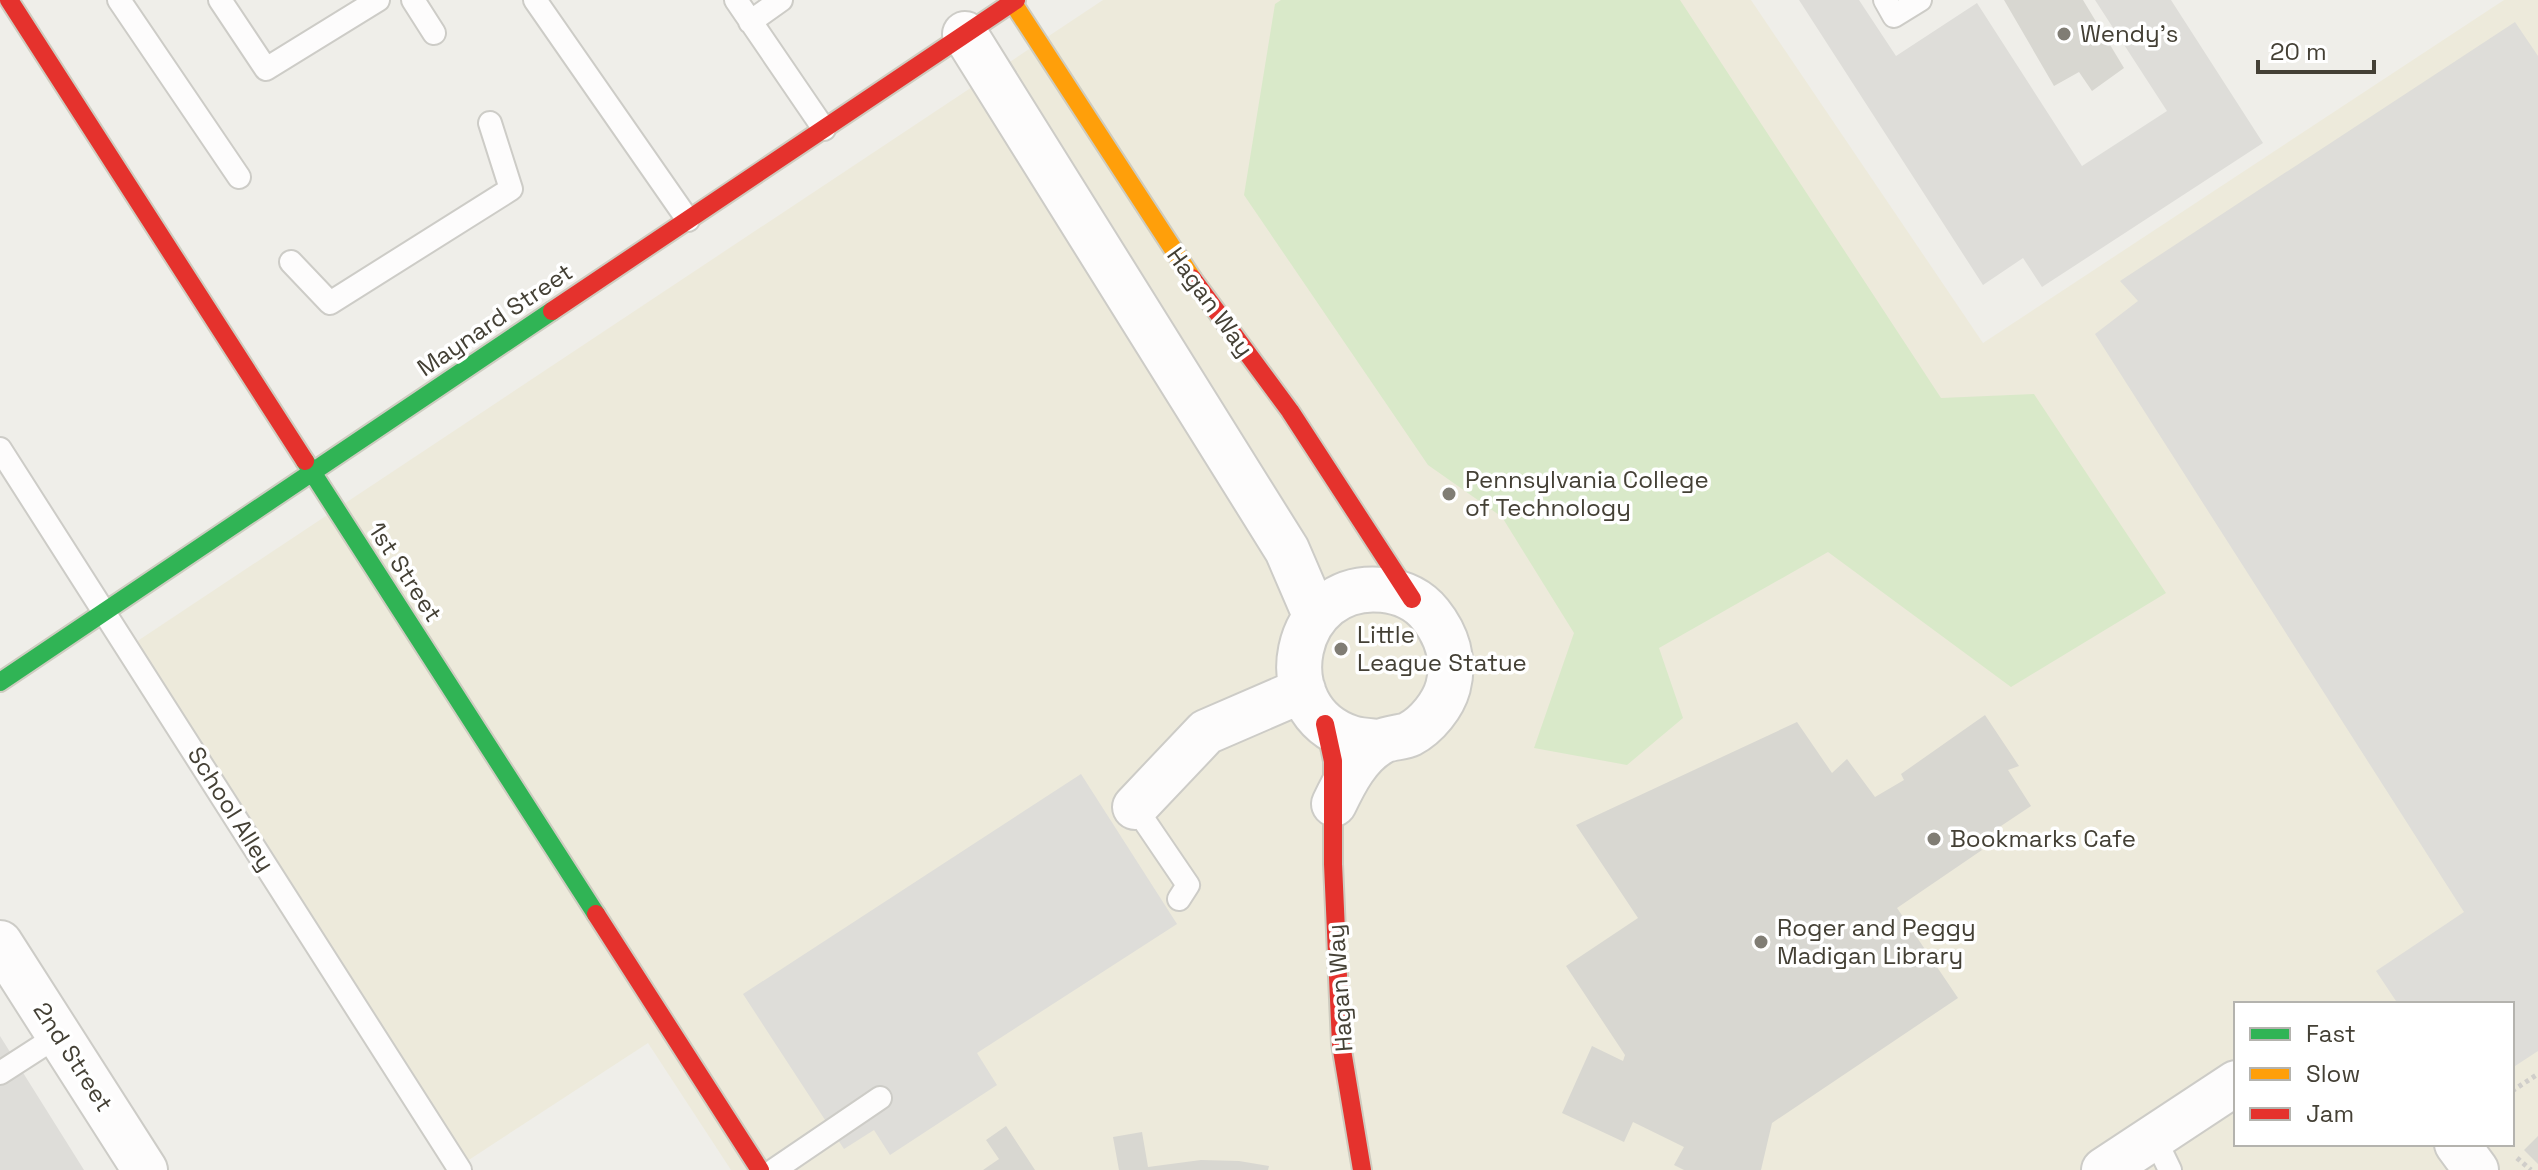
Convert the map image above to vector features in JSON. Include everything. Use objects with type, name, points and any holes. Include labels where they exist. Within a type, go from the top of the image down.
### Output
[{"type":"street","name":"1st Street","points":[[9,0],[760,1170]]},
{"type":"street","name":"Maynard Street","points":[[0,682],[1014,1]]},
{"type":"street","name":"Hagan Way","points":[[1014,1],[1177,258],[1290,411],[1412,599]]},
{"type":"street","points":[[965,34],[1287,550],[1315,615]]},
{"type":"street","name":"Hagan Way","points":[[1334,804],[1350,772],[1381,742],[1410,734],[1433,715],[1448,689],[1451,659],[1443,630],[1424,606],[1397,591],[1368,588],[1339,596],[1315,615],[1301,642],[1298,672],[1333,761],[1333,864],[1341,1044],[1362,1170]]},
{"type":"street","points":[[1135,807],[1206,732],[1314,707],[1351,738],[1381,742]]},
{"type":"street","name":"2nd Street","points":[[0,943],[145,1170]]},
{"type":"street","points":[[2104,1170],[2162,1153],[2234,1085]]},
{"type":"street","points":[[2458,1146],[2476,1170]]},
{"type":"lane","points":[[119,0],[239,177]]},
{"type":"lane","points":[[220,0],[266,69],[378,0]]},
{"type":"lane","points":[[413,0],[434,33]]},
{"type":"lane","points":[[535,0],[688,220]]},
{"type":"lane","points":[[736,0],[824,129]]},
{"type":"lane","points":[[750,22],[781,0]]},
{"type":"lane","points":[[1885,0],[1894,16],[1920,0]]},
{"type":"lane","points":[[291,262],[330,303],[511,189],[490,123]]},
{"type":"lane","name":"School Alley","points":[[0,449],[460,1170]]},
{"type":"lane","points":[[1135,807],[1188,885],[1179,899]]},
{"type":"lane","points":[[0,1073],[59,1035]]},
{"type":"lane","points":[[774,1170],[880,1098]]},
{"type":"path","points":[[2514,1090],[2538,1074]]},
{"type":"shaded area","name":"Pennsylvania College of Technology","points":[[1103,0],[1751,0],[1983,343],[2504,0],[2538,0],[2538,1170],[731,1170],[648,1043],[458,1167],[133,644]]},
{"type":"shaded area","points":[[1799,0],[1859,0],[1896,56],[1977,3],[2082,166],[2167,111],[2095,0],[2171,0],[2263,143],[2042,287],[2023,258],[1983,285]]},
{"type":"shaded area","points":[[2515,22],[2538,56],[2538,1051],[2514,1067],[2514,1002],[2397,1002],[2376,971],[2464,912],[2095,334],[2138,301],[2120,281]]},
{"type":"shaded area","points":[[1081,774],[1177,924],[977,1053],[997,1085],[890,1155],[874,1130],[844,1149],[743,994]]},
{"type":"shaded area","points":[[0,1036],[84,1170],[0,1170]]},
{"type":"green space","points":[[1281,0],[1680,0],[1941,398],[2034,394],[2166,593],[2011,687],[1828,552],[1659,648],[1683,718],[1627,765],[1534,748],[1574,633],[1502,517],[1428,465],[1244,195],[1275,4]]},
{"type":"building","name":"Wendy's","points":[[2004,0],[2083,0],[2124,68],[2092,91],[2079,72],[2054,86]]},
{"type":"building","name":"Roger and Peggy Madigan Library","points":[[1985,715],[2019,766],[2008,770],[2031,806],[1977,842],[1982,850],[1897,908],[1958,998],[1772,1123],[1761,1170],[1684,1170],[1674,1165],[1684,1147],[1633,1122],[1624,1142],[1562,1113],[1592,1046],[1623,1061],[1625,1055],[1566,966],[1638,918],[1576,825],[1797,722],[1832,773],[1847,759],[1875,797],[1904,780],[1901,774]]},
{"type":"building","points":[[1006,1126],[1035,1170],[983,1170],[999,1159],[986,1140]]},
{"type":"building","points":[[1142,1132],[1148,1167],[1201,1160],[1239,1161],[1269,1166],[1268,1170],[1119,1170],[1113,1137]]},
{"type":"building","points":[[2538,1136],[2538,1164],[2524,1150]]},
{"type":"traffic: fast","points":[[0,682],[552,311]]},
{"type":"traffic: fast","points":[[305,461],[596,914]]},
{"type":"traffic: slow","points":[[1013,3],[1192,278]]},
{"type":"traffic: jam","points":[[9,0],[305,461]]},
{"type":"traffic: jam","points":[[552,311],[1016,0]]},
{"type":"traffic: jam","points":[[1192,278],[1290,411],[1412,599]]},
{"type":"traffic: jam","points":[[1325,724],[1333,761],[1333,864],[1341,1044],[1362,1170]]},
{"type":"traffic: jam","points":[[596,914],[760,1170]]},
{"type":"place","name":"Wendy's","points":[[2064,34]]},
{"type":"place","name":"Pennsylvania College of Technology","points":[[1449,494]]},
{"type":"place","name":"Little League Statue","points":[[1341,649]]},
{"type":"place","name":"Bookmarks Cafe","points":[[1934,839]]},
{"type":"place","name":"Roger and Peggy Madigan Library","points":[[1761,942]]}]
